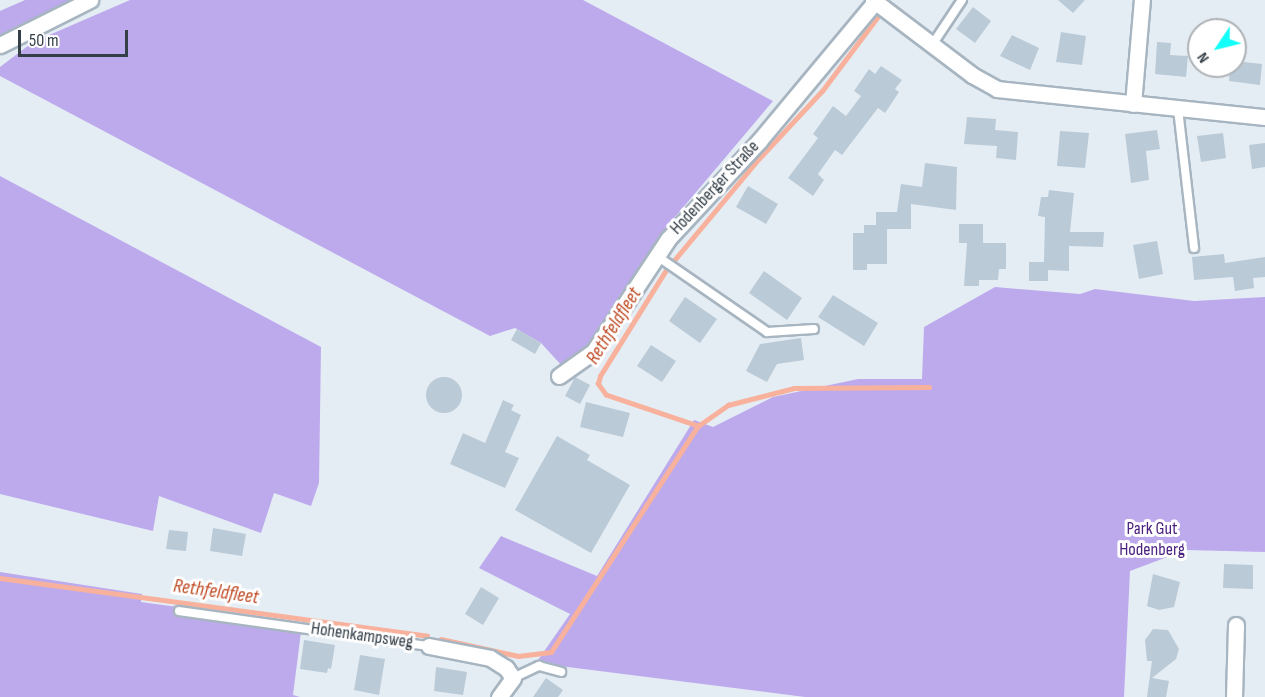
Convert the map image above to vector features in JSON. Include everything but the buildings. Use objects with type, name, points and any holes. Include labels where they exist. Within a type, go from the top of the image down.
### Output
[{"type":"street","points":[[0,45],[90,0]]},
{"type":"street","points":[[1134,104],[1142,0]]},
{"type":"street","name":"Hodenberger Straße","points":[[559,376],[594,351],[657,256],[874,1],[997,89],[1265,117]]},
{"type":"street","points":[[1234,697],[1236,625]]},
{"type":"street","name":"Hohenkampsweg","points":[[429,646],[490,658],[506,668],[513,678]]},
{"type":"street","points":[[499,697],[513,678]]},
{"type":"lane","points":[[933,45],[962,0]]},
{"type":"lane","points":[[1178,109],[1194,248]]},
{"type":"lane","points":[[657,256],[767,332],[814,329]]},
{"type":"lane","name":"Hohenkampsweg","points":[[179,611],[429,646]]},
{"type":"lane","points":[[513,678],[539,666],[561,672]]},
{"type":"green space","points":[[25,0],[74,0],[0,38],[0,11]]},
{"type":"green space","points":[[130,0],[583,0],[773,101],[659,236],[594,338],[563,367],[541,343],[515,328],[490,336],[0,76],[0,67],[33,42]]},
{"type":"green space","points":[[0,176],[321,347],[319,483],[311,506],[274,493],[261,533],[159,496],[153,531],[0,494]]},
{"type":"green space","name":"Park Gut Hodenberg","points":[[995,287],[1080,294],[1095,289],[1194,301],[1265,297],[1265,552],[1186,550],[1130,571],[1124,697],[805,697],[536,663],[570,614],[479,568],[501,536],[597,576],[694,420],[713,427],[773,397],[858,379],[922,379],[924,327]]},
{"type":"green space","points":[[0,572],[142,594],[141,602],[302,624],[293,695],[300,697],[0,697]]},
{"type":"waterway","name":"Rethfeldfleet","points":[[698,426],[606,395],[598,384],[600,376],[666,270],[755,163],[822,91],[879,15]]},
{"type":"waterway","name":"Rethfeldfleet","points":[[441,639],[518,656],[551,652],[698,426],[728,405],[794,388],[929,387]]},
{"type":"waterway","name":"Rethfeldfleet","points":[[0,578],[427,636]]}]
